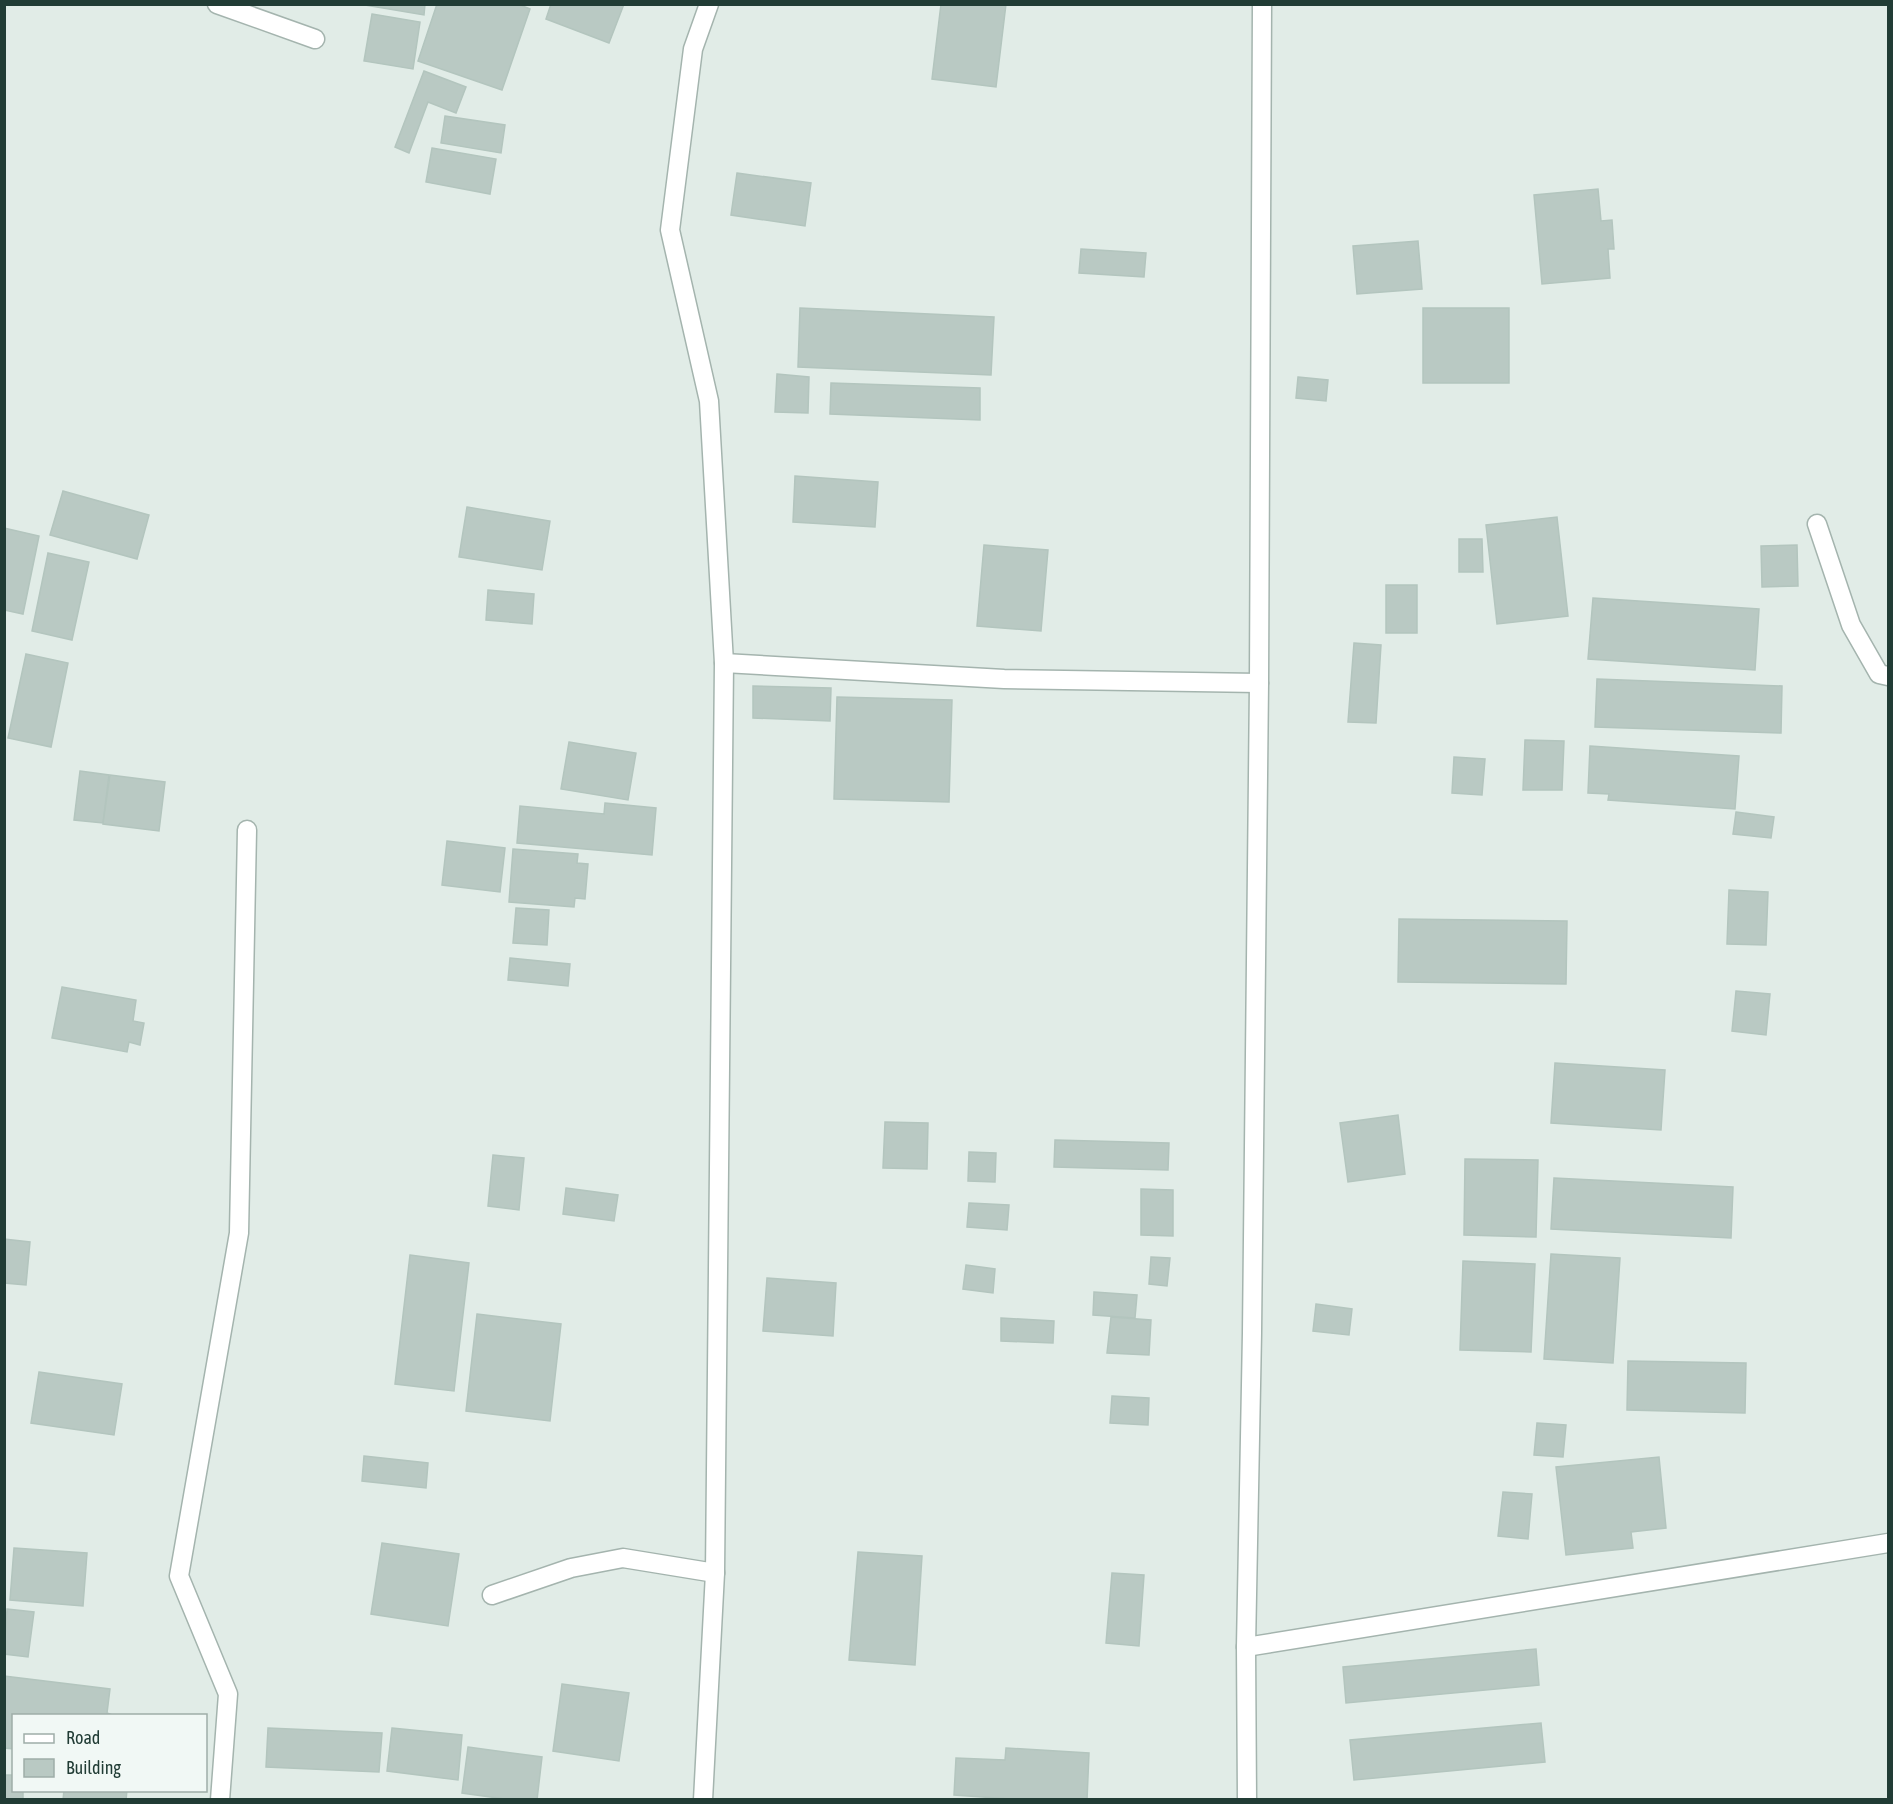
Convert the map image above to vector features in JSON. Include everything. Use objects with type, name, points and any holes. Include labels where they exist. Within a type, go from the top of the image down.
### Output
[{"type":"street","points":[[217,4],[315,39]]},
{"type":"street","points":[[703,1800],[715,1573],[724,663],[710,401],[670,230],[693,49],[709,4]]},
{"type":"street","points":[[1247,1800],[1246,1647],[1259,683],[1262,4]]},
{"type":"street","points":[[1817,524],[1851,625],[1879,674],[1888,676]]},
{"type":"street","points":[[724,663],[1004,679],[1259,683]]},
{"type":"street","points":[[220,1800],[228,1694],[179,1576],[239,1233],[247,830]]},
{"type":"street","points":[[1246,1647],[1888,1543]]},
{"type":"street","points":[[492,1595],[571,1568],[623,1558],[715,1573]]},
{"type":"building","points":[[359,4],[425,4],[424,15]]},
{"type":"building","points":[[437,4],[518,4],[530,9],[502,90],[418,61]]},
{"type":"building","points":[[551,4],[624,4],[609,43],[546,19]]},
{"type":"building","points":[[941,4],[1006,4],[996,87],[932,79]]},
{"type":"building","points":[[372,14],[420,22],[413,69],[364,61]]},
{"type":"building","points":[[424,71],[466,87],[456,113],[428,102],[409,153],[395,147]]},
{"type":"building","points":[[445,116],[505,125],[501,153],[441,143]]},
{"type":"building","points":[[432,148],[496,159],[490,194],[426,182]]},
{"type":"building","points":[[737,173],[811,183],[805,226],[731,215]]},
{"type":"building","points":[[1598,189],[1601,221],[1612,220],[1614,249],[1608,249],[1610,278],[1542,284],[1534,195]]},
{"type":"building","points":[[1418,241],[1422,289],[1357,294],[1353,246]]},
{"type":"building","points":[[1081,249],[1146,253],[1144,277],[1079,273]]},
{"type":"building","points":[[800,308],[994,317],[991,375],[798,367]]},
{"type":"building","points":[[1423,308],[1509,308],[1509,383],[1423,383]]},
{"type":"building","points":[[777,374],[809,377],[808,413],[775,412]]},
{"type":"building","points":[[1298,377],[1328,380],[1326,401],[1296,398]]},
{"type":"building","points":[[831,383],[980,388],[980,420],[830,414]]},
{"type":"building","points":[[795,476],[878,482],[875,527],[793,522]]},
{"type":"building","points":[[63,491],[149,515],[137,559],[50,535]]},
{"type":"building","points":[[467,507],[550,521],[542,570],[459,557]]},
{"type":"building","points":[[1557,517],[1568,616],[1497,624],[1486,525]]},
{"type":"building","points":[[4,528],[39,536],[23,614],[4,610]]},
{"type":"building","points":[[1459,539],[1482,539],[1483,572],[1459,572]]},
{"type":"building","points":[[984,545],[1048,550],[1041,631],[977,626]]},
{"type":"building","points":[[1797,545],[1798,586],[1762,587],[1761,546]]},
{"type":"building","points":[[48,553],[89,562],[72,640],[32,631]]},
{"type":"building","points":[[1386,585],[1417,585],[1417,633],[1386,633]]},
{"type":"building","points":[[488,590],[534,594],[532,624],[486,620]]},
{"type":"building","points":[[1593,598],[1759,609],[1755,670],[1588,659]]},
{"type":"building","points":[[1354,643],[1381,645],[1376,723],[1348,722]]},
{"type":"building","points":[[26,654],[68,663],[51,747],[8,738]]},
{"type":"building","points":[[1597,679],[1782,686],[1781,733],[1595,727]]},
{"type":"building","points":[[753,686],[831,688],[830,721],[753,718]]},
{"type":"building","points":[[837,697],[952,700],[949,802],[834,799]]},
{"type":"building","points":[[1525,740],[1564,741],[1562,790],[1523,790]]},
{"type":"building","points":[[569,742],[636,753],[628,800],[561,789]]},
{"type":"building","points":[[1590,746],[1739,756],[1735,809],[1608,800],[1609,794],[1588,793]]},
{"type":"building","points":[[1454,757],[1485,759],[1482,795],[1452,793]]},
{"type":"building","points":[[80,771],[109,775],[103,823],[74,820]]},
{"type":"building","points":[[110,775],[165,782],[159,831],[103,824]]},
{"type":"building","points":[[605,803],[656,808],[652,855],[517,843],[520,806],[604,814]]},
{"type":"building","points":[[1736,812],[1774,817],[1771,838],[1733,834]]},
{"type":"building","points":[[447,841],[505,848],[500,892],[442,885]]},
{"type":"building","points":[[513,849],[578,854],[577,863],[588,864],[585,899],[575,898],[574,907],[509,902]]},
{"type":"building","points":[[1729,890],[1768,892],[1766,945],[1727,944]]},
{"type":"building","points":[[516,908],[549,910],[547,945],[513,943]]},
{"type":"building","points":[[1399,919],[1567,921],[1566,984],[1398,982]]},
{"type":"building","points":[[510,958],[570,964],[568,986],[508,980]]},
{"type":"building","points":[[62,987],[136,1000],[133,1021],[144,1023],[140,1045],[129,1042],[127,1052],[52,1038]]},
{"type":"building","points":[[1736,991],[1770,994],[1766,1035],[1732,1031]]},
{"type":"building","points":[[1555,1063],[1665,1070],[1661,1130],[1551,1123]]},
{"type":"building","points":[[1398,1115],[1405,1174],[1348,1182],[1340,1123]]},
{"type":"building","points":[[885,1122],[928,1123],[927,1169],[883,1168]]},
{"type":"building","points":[[1055,1140],[1169,1143],[1168,1170],[1054,1167]]},
{"type":"building","points":[[969,1152],[996,1153],[995,1182],[968,1181]]},
{"type":"building","points":[[493,1155],[524,1158],[519,1210],[488,1206]]},
{"type":"building","points":[[1465,1159],[1538,1160],[1536,1237],[1464,1235]]},
{"type":"building","points":[[1554,1178],[1733,1187],[1731,1238],[1551,1229]]},
{"type":"building","points":[[566,1188],[618,1195],[614,1221],[563,1214]]},
{"type":"building","points":[[1141,1189],[1173,1190],[1173,1236],[1141,1235]]},
{"type":"building","points":[[969,1203],[1009,1205],[1007,1230],[967,1227]]},
{"type":"building","points":[[4,1239],[30,1242],[26,1285],[4,1283]]},
{"type":"building","points":[[1551,1254],[1620,1258],[1613,1363],[1544,1359]]},
{"type":"building","points":[[410,1255],[469,1263],[454,1391],[395,1384]]},
{"type":"building","points":[[1151,1257],[1170,1258],[1167,1286],[1149,1284]]},
{"type":"building","points":[[1463,1261],[1535,1264],[1531,1352],[1460,1350]]},
{"type":"building","points":[[966,1265],[995,1269],[993,1293],[963,1289]]},
{"type":"building","points":[[767,1278],[836,1283],[833,1336],[763,1331]]},
{"type":"building","points":[[1094,1292],[1137,1295],[1135,1318],[1093,1315]]},
{"type":"building","points":[[1316,1304],[1352,1309],[1349,1335],[1313,1331]]},
{"type":"building","points":[[477,1314],[561,1324],[550,1421],[466,1411]]},
{"type":"building","points":[[1111,1317],[1151,1320],[1149,1355],[1107,1353]]},
{"type":"building","points":[[1001,1318],[1054,1321],[1053,1343],[1001,1341]]},
{"type":"building","points":[[1628,1361],[1746,1363],[1745,1413],[1627,1410]]},
{"type":"building","points":[[39,1372],[122,1384],[114,1435],[31,1423]]},
{"type":"building","points":[[1112,1396],[1149,1398],[1148,1425],[1110,1423]]},
{"type":"building","points":[[1537,1423],[1566,1425],[1563,1457],[1534,1455]]},
{"type":"building","points":[[364,1456],[428,1463],[426,1488],[362,1481]]},
{"type":"building","points":[[1659,1457],[1666,1528],[1631,1532],[1633,1548],[1566,1555],[1556,1467]]},
{"type":"building","points":[[1503,1492],[1532,1494],[1528,1539],[1498,1536]]},
{"type":"building","points":[[382,1543],[459,1554],[448,1626],[371,1614]]},
{"type":"building","points":[[14,1548],[87,1553],[83,1606],[10,1600]]},
{"type":"building","points":[[858,1552],[922,1556],[915,1665],[849,1660]]},
{"type":"building","points":[[1112,1573],[1144,1575],[1139,1646],[1106,1643]]},
{"type":"building","points":[[7,1609],[34,1612],[28,1657],[4,1654]]},
{"type":"building","points":[[1536,1649],[1539,1685],[1346,1703],[1343,1667]]},
{"type":"building","points":[[4,1676],[110,1689],[107,1713],[110,1714],[12,1714],[12,1749],[4,1748]]},
{"type":"building","points":[[562,1684],[629,1693],[619,1761],[553,1751]]},
{"type":"building","points":[[1541,1723],[1545,1762],[1354,1780],[1350,1740]]},
{"type":"building","points":[[268,1728],[382,1733],[379,1772],[266,1767]]},
{"type":"building","points":[[392,1728],[462,1735],[458,1780],[387,1771]]},
{"type":"building","points":[[468,1747],[542,1757],[537,1800],[511,1800],[462,1793]]},
{"type":"building","points":[[1006,1748],[1089,1753],[1087,1800],[1025,1800],[954,1795],[956,1758],[1005,1760]]},
{"type":"building","points":[[4,1775],[12,1775],[12,1792],[23,1792],[23,1800],[4,1800]]},
{"type":"building","points":[[64,1792],[127,1792],[126,1800],[63,1800]]}]
